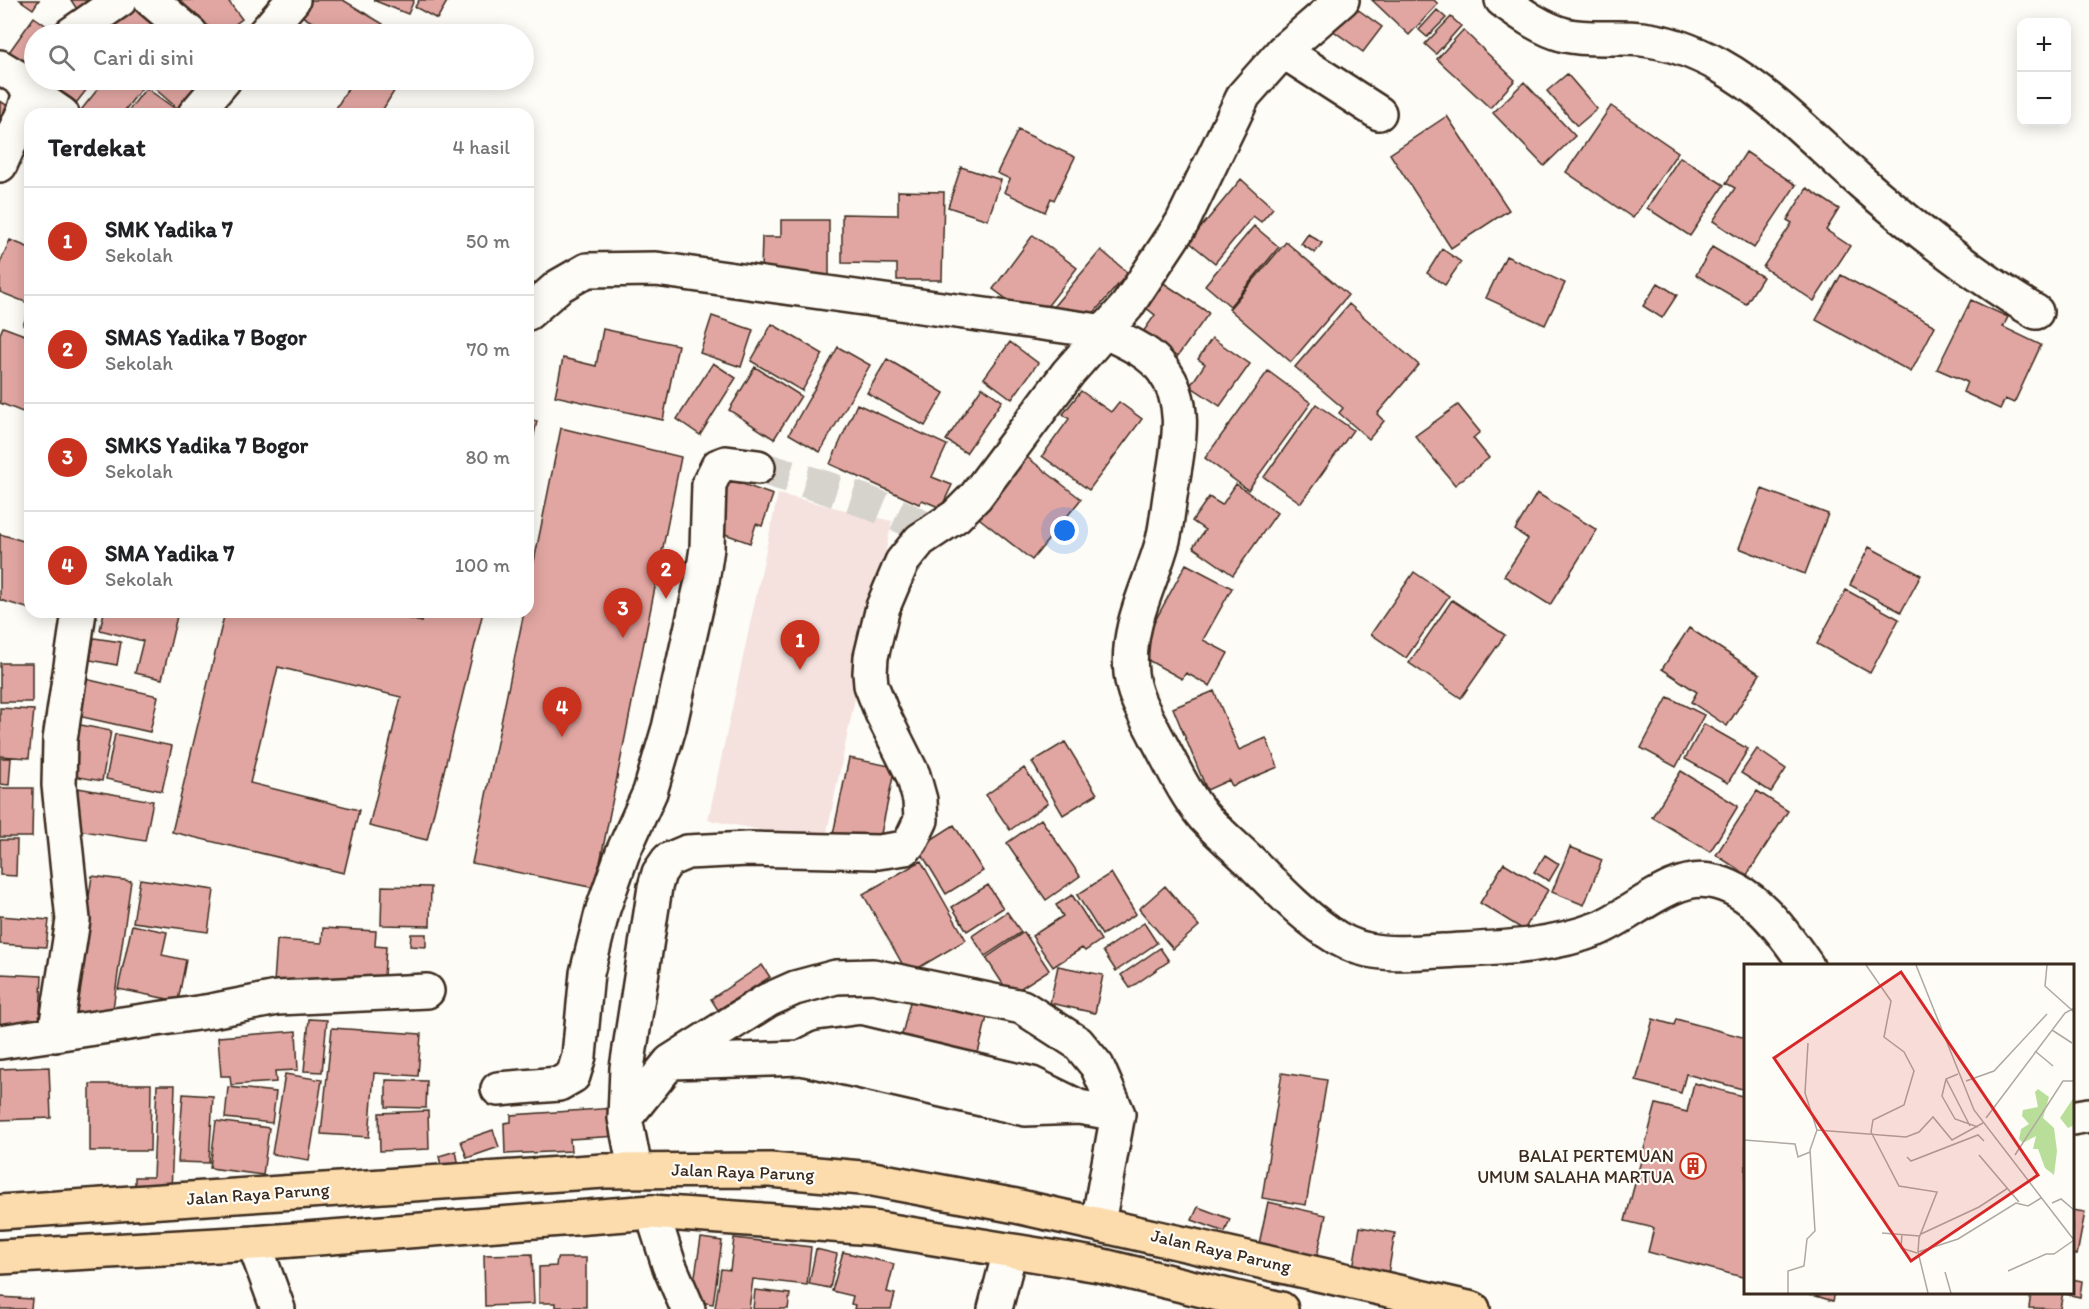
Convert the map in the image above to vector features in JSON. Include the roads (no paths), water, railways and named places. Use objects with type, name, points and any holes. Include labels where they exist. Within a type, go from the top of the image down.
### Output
[{"type":"highway","name":"Jalan Raya Parung","points":[[0,1212],[635,1169],[770,1170],[873,1179],[1098,1223],[1473,1309]]},
{"type":"highway","points":[[635,1169],[652,1212]]},
{"type":"highway","points":[[0,1257],[254,1243],[652,1212],[873,1228],[1099,1265],[1281,1309]]},
{"type":"highway","points":[[1098,1223],[1099,1265]]},
{"type":"street","points":[[85,24],[120,0]]},
{"type":"street","points":[[151,0],[179,24]]},
{"type":"street","points":[[273,24],[293,0]]},
{"type":"street","points":[[635,1169],[625,1118],[627,1068],[659,873],[668,860],[687,852],[748,849],[896,851],[905,848],[917,832],[921,820],[913,775],[882,713],[871,685],[871,657],[883,607],[902,562],[920,540],[956,516],[976,496],[1068,374],[1106,332],[1152,271],[1182,223],[1239,103],[1283,51],[1342,0]]},
{"type":"street","points":[[1502,0],[1525,17],[1563,34],[1586,39],[1642,39],[1696,53],[1721,66],[1763,96],[1933,242],[1984,281],[2036,312]]},
{"type":"street","points":[[1283,51],[1379,113]]},
{"type":"street","points":[[0,67],[24,81]]},
{"type":"street","points":[[26,108],[29,90]]},
{"type":"street","points":[[36,90],[56,108]]},
{"type":"street","points":[[200,108],[215,90]]},
{"type":"street","points":[[0,165],[24,113]]},
{"type":"street","points":[[534,308],[559,286],[587,270],[656,269],[1106,332],[1153,359],[1164,371],[1175,390],[1179,406],[1180,435],[1162,540],[1137,613],[1130,645],[1131,675],[1136,698],[1183,786],[1204,817],[1288,899],[1329,933],[1348,944],[1366,950],[1401,953],[1511,948],[1558,941],[1598,929],[1667,889],[1695,881],[1711,881],[1746,898],[1776,922],[1806,964]]},
{"type":"street","points":[[498,1089],[559,1084],[573,1076],[579,1056],[587,973],[603,909],[623,852],[650,792],[672,717],[702,581],[707,548],[709,484],[718,466],[726,463],[758,467]]},
{"type":"street","points":[[56,1035],[73,920],[59,785],[60,741],[78,618]]},
{"type":"street","points":[[625,1118],[670,1062],[768,1000],[795,988],[836,977],[873,976],[1022,1007],[1050,1023],[1084,1051],[1097,1066],[1118,1114],[1098,1223]]},
{"type":"street","points":[[0,1042],[56,1035],[277,998],[426,991]]},
{"type":"street","points":[[670,1062],[801,1058],[1025,1109],[1079,1107],[1118,1114]]},
{"type":"street","points":[[2074,1118],[2089,1115]]},
{"type":"street","points":[[652,1212],[669,1265],[688,1309]]},
{"type":"street","points":[[254,1243],[278,1309]]},
{"type":"street","points":[[995,1309],[1010,1251]]},
{"type":"tunnel","points":[[758,467],[869,503],[932,532]]},
{"type":"place","name":"SMAS Yadika 7 Bogor","points":[[666,599]]},
{"type":"place","name":"SMKS Yadika 7 Bogor","points":[[623,638]]},
{"type":"place","name":"SMK Yadika 7","points":[[800,670]]},
{"type":"place","name":"SMA Yadika 7","points":[[562,737]]},
{"type":"place","name":"BALAI PERTEMUAN UMUM SALAHA MARTUA","points":[[1693,1166]]}]
